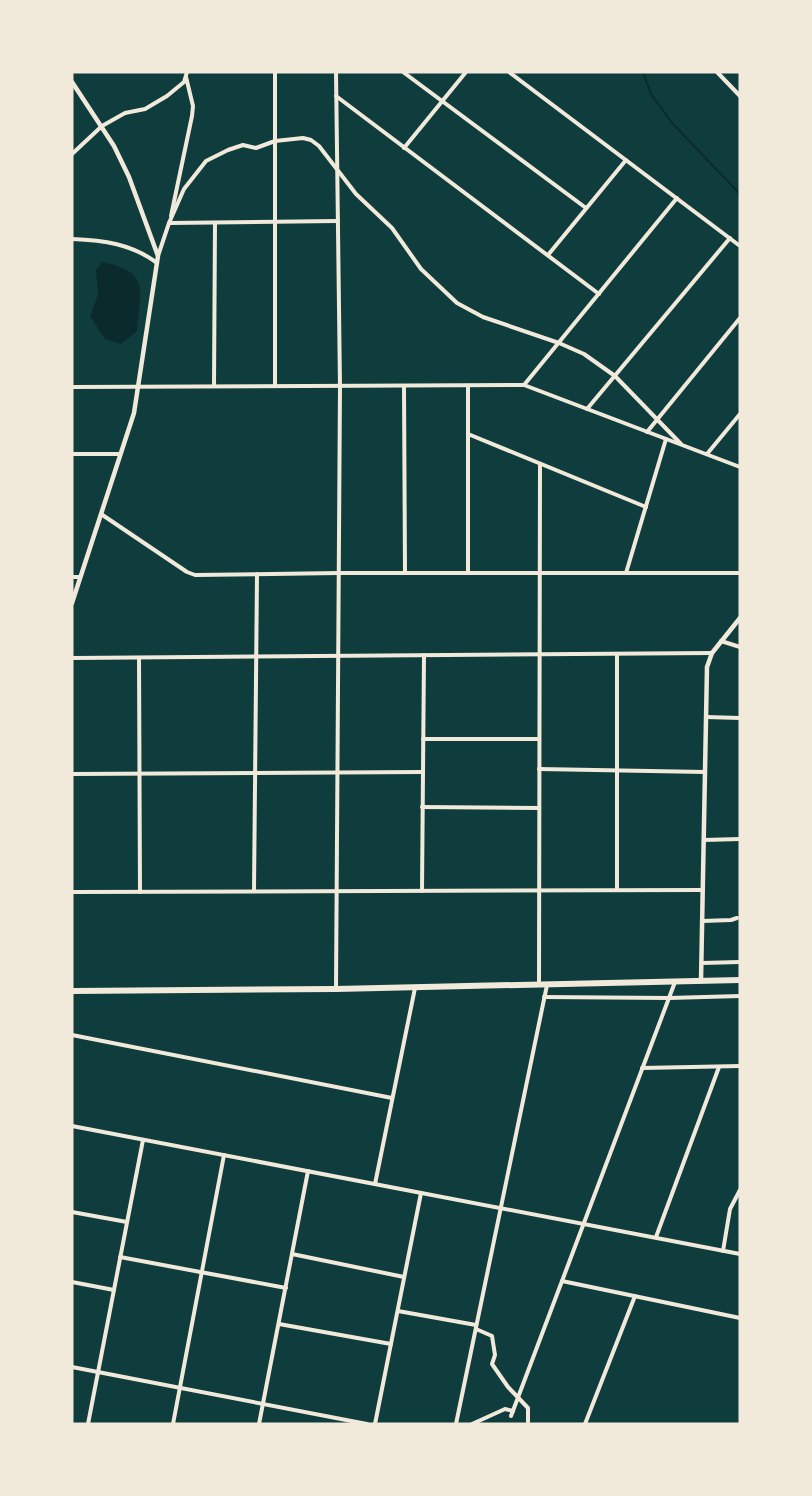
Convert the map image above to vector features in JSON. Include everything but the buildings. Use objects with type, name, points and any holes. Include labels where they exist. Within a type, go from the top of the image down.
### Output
[{"type":"highway","points":[[72,991],[336,989],[740,980]]},
{"type":"street","points":[[275,72],[275,386]]},
{"type":"street","points":[[336,72],[340,386],[336,989]]},
{"type":"street","points":[[403,72],[586,208]]},
{"type":"street","points":[[404,148],[466,72]]},
{"type":"street","points":[[509,72],[740,246]]},
{"type":"street","points":[[717,72],[740,96]]},
{"type":"street","points":[[170,223],[192,116],[187,74]]},
{"type":"street","points":[[72,154],[102,126],[125,113],[145,110],[167,96],[184,82],[187,74]]},
{"type":"street","points":[[72,82],[114,146],[129,177],[158,256]]},
{"type":"street","points":[[336,95],[599,294]]},
{"type":"street","points":[[72,603],[134,413],[158,256],[170,223],[184,189],[206,161],[243,145],[256,148],[275,141],[303,138],[311,140],[319,146],[356,194],[392,228],[421,269],[457,303],[483,317],[559,342],[584,354],[615,376],[682,445]]},
{"type":"street","points":[[548,255],[626,160]]},
{"type":"street","points":[[524,386],[677,198]]},
{"type":"street","points":[[170,223],[338,221]]},
{"type":"street","points":[[214,386],[215,223]]},
{"type":"street","points":[[587,409],[730,238]]},
{"type":"street","points":[[72,239],[124,245],[144,252],[157,263]]},
{"type":"street","points":[[647,432],[739,320]]},
{"type":"street","points":[[404,386],[405,573]]},
{"type":"street","points":[[468,386],[468,573]]},
{"type":"street","points":[[72,387],[524,386],[740,467]]},
{"type":"street","points":[[707,454],[740,414]]},
{"type":"street","points":[[468,434],[646,507]]},
{"type":"street","points":[[626,573],[666,439]]},
{"type":"street","points":[[72,454],[120,454]]},
{"type":"street","points":[[538,985],[540,464]]},
{"type":"street","points":[[101,514],[186,572],[195,575],[740,573]]},
{"type":"street","points":[[254,891],[257,574]]},
{"type":"street","points":[[72,577],[81,577]]},
{"type":"street","points":[[701,981],[707,667],[712,653],[740,618]]},
{"type":"street","points":[[721,641],[740,647]]},
{"type":"street","points":[[72,658],[712,653]]},
{"type":"street","points":[[617,654],[617,890]]},
{"type":"street","points":[[422,891],[424,655]]},
{"type":"street","points":[[139,658],[140,891]]},
{"type":"street","points":[[706,717],[740,717]]},
{"type":"street","points":[[423,739],[539,739]]},
{"type":"street","points":[[539,769],[705,772]]},
{"type":"street","points":[[72,774],[423,772]]},
{"type":"street","points":[[422,807],[539,808]]},
{"type":"street","points":[[704,840],[740,839]]},
{"type":"street","points":[[72,892],[703,890]]},
{"type":"street","points":[[702,921],[737,918]]},
{"type":"street","points":[[702,963],[740,962]]},
{"type":"street","points":[[511,1416],[675,982]]},
{"type":"street","points":[[456,1424],[547,985]]},
{"type":"street","points":[[375,1184],[415,987]]},
{"type":"street","points":[[544,997],[740,996]]},
{"type":"street","points":[[72,1035],[392,1098]]},
{"type":"street","points":[[656,1238],[719,1066]]},
{"type":"street","points":[[642,1068],[740,1066]]},
{"type":"street","points":[[72,1126],[740,1254]]},
{"type":"street","points":[[88,1424],[143,1140]]},
{"type":"street","points":[[173,1424],[224,1155]]},
{"type":"street","points":[[259,1424],[308,1171]]},
{"type":"street","points":[[723,1251],[730,1209],[740,1190]]},
{"type":"street","points":[[375,1424],[421,1193]]},
{"type":"street","points":[[72,1212],[127,1222]]},
{"type":"street","points":[[292,1254],[404,1277]]},
{"type":"street","points":[[120,1257],[285,1288]]},
{"type":"street","points":[[562,1281],[740,1318]]},
{"type":"street","points":[[72,1282],[114,1290]]},
{"type":"street","points":[[585,1424],[635,1296]]},
{"type":"street","points":[[398,1311],[476,1327],[492,1336],[495,1355],[492,1364],[508,1387],[528,1408],[528,1422]]},
{"type":"street","points":[[279,1324],[391,1344]]},
{"type":"street","points":[[72,1367],[367,1424]]},
{"type":"street","points":[[472,1424],[505,1409],[513,1411]]},
{"type":"water","points":[[102,262],[129,271],[139,285],[137,331],[121,344],[105,339],[90,316],[98,295],[96,270]]},
{"type":"waterway","points":[[643,72],[651,94],[673,124],[740,194]]}]
